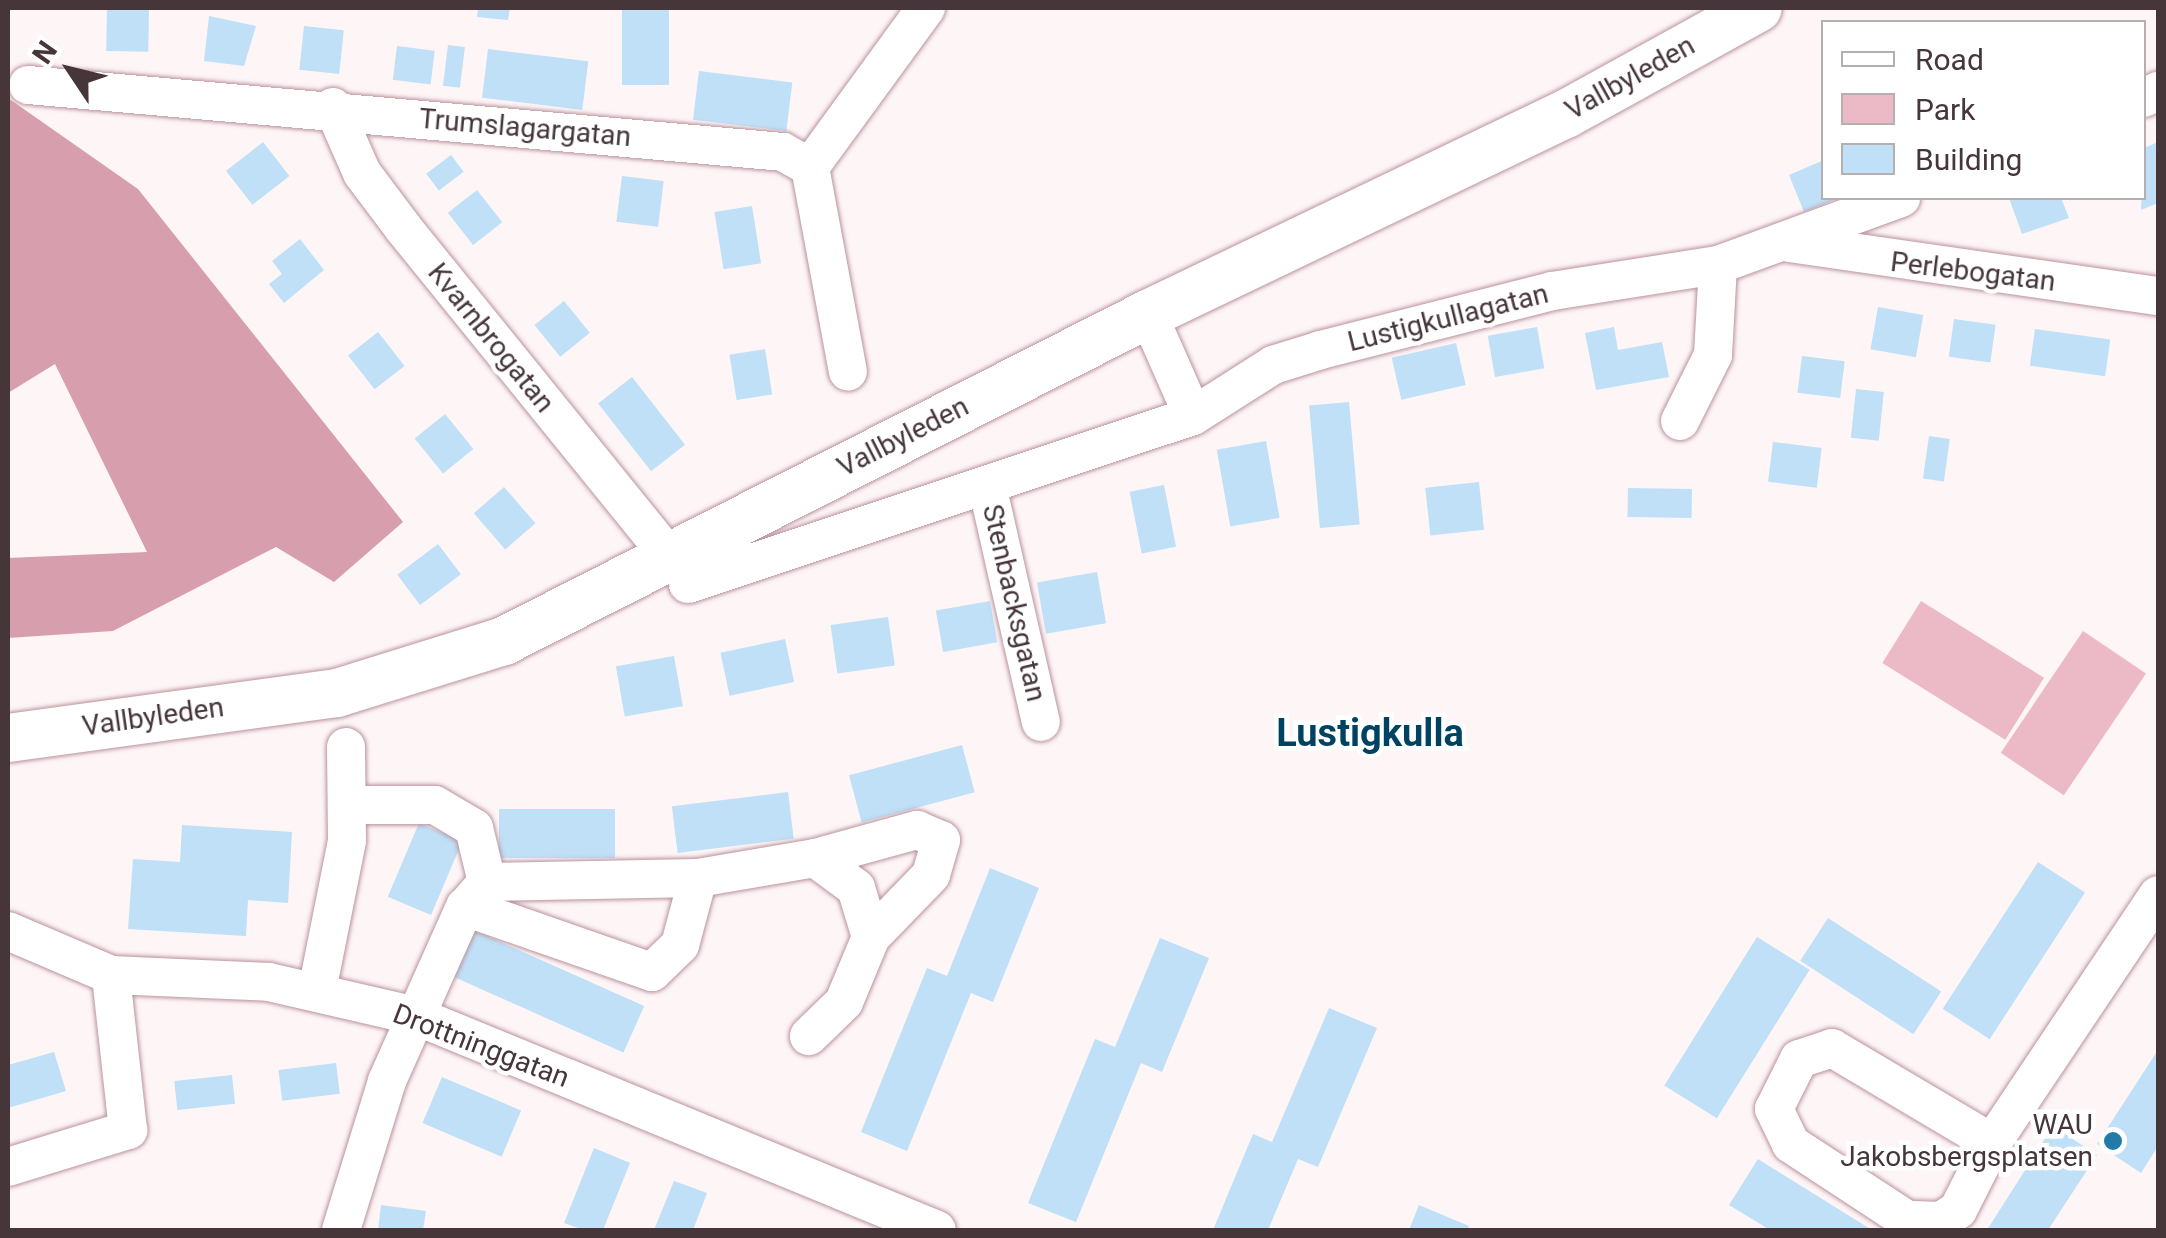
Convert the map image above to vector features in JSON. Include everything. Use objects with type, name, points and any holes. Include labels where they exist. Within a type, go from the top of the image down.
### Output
[{"type":"main road","name":"Vallbyleden","points":[[8,738],[398,678],[504,641],[678,570],[1148,314],[1566,114],[1758,8]]},
{"type":"street","points":[[848,372],[810,167],[926,8]]},
{"type":"street","name":"Trumslagargatan","points":[[28,85],[334,107],[761,148],[810,167]]},
{"type":"street","name":"Kvarnbrogatan","points":[[334,107],[362,172],[404,229],[678,570]]},
{"type":"street","name":"Lustigkullagatan","points":[[678,570],[987,484],[1192,416],[1273,365],[1321,350],[1552,291],[1718,265],[1789,244],[1896,200]]},
{"type":"street","name":"Perlebogatan","points":[[1789,244],[2158,296]]},
{"type":"street","points":[[1680,421],[1718,333],[1718,265]]},
{"type":"street","points":[[1148,314],[1192,416]]},
{"type":"street","name":"Stenbacksgatan","points":[[987,484],[1042,722]]},
{"type":"street","points":[[317,991],[347,804],[346,747]]},
{"type":"street","points":[[341,1230],[350,1180],[416,1016],[476,895],[474,828],[448,812],[347,804]]},
{"type":"street","points":[[476,895],[698,878],[815,858],[917,830],[942,840],[932,876],[871,937],[844,1002],[809,1036]]},
{"type":"street","points":[[815,858],[856,888],[871,937]]},
{"type":"street","points":[[476,895],[652,972],[680,945],[698,878]]},
{"type":"street","points":[[1992,1143],[1832,1048],[1798,1060],[1774,1109],[1790,1144],[1907,1220],[1941,1221],[1958,1210],[1992,1143],[2157,896]]},
{"type":"street","name":"Drottninggatan","points":[[8,932],[111,975],[317,991],[416,1016],[937,1230]]},
{"type":"street","points":[[8,1167],[128,1130],[111,975]]},
{"type":"green space","points":[[1921,601],[2044,678],[2005,740],[1882,663]]},
{"type":"green space","points":[[2083,631],[2146,673],[2064,795],[2001,753]]},
{"type":"shaded area","points":[[8,98],[138,189],[403,522],[334,582],[276,547],[113,631],[8,638],[8,558],[147,552],[55,364],[8,393]]},
{"type":"building","points":[[107,8],[149,9],[148,52],[106,51]]},
{"type":"building","points":[[478,8],[510,8],[508,20],[477,17]]},
{"type":"building","points":[[622,8],[669,8],[669,85],[622,85]]},
{"type":"building","points":[[209,16],[256,26],[244,66],[204,61]]},
{"type":"building","points":[[304,26],[344,30],[339,74],[299,70]]},
{"type":"building","points":[[448,45],[465,47],[460,88],[443,86]]},
{"type":"building","points":[[397,46],[435,51],[431,84],[393,80]]},
{"type":"building","points":[[488,49],[588,61],[582,110],[482,98]]},
{"type":"building","points":[[699,71],[792,82],[786,131],[693,120]]},
{"type":"building","points":[[263,142],[289,176],[252,205],[226,171]]},
{"type":"building","points":[[2158,142],[2158,203],[2141,210],[2141,200],[2146,200],[2146,147]]},
{"type":"building","points":[[451,155],[464,172],[439,190],[426,174]]},
{"type":"building","points":[[1821,161],[1821,200],[1834,200],[1804,212],[1789,175]]},
{"type":"building","points":[[622,176],[664,181],[658,227],[616,222]]},
{"type":"building","points":[[477,190],[502,222],[473,245],[448,213]]},
{"type":"building","points":[[2010,200],[2062,200],[2069,218],[2022,234]]},
{"type":"building","points":[[752,206],[761,263],[724,269],[714,212]]},
{"type":"building","points":[[300,239],[324,270],[284,303],[269,284],[282,274],[272,261]]},
{"type":"building","points":[[564,301],[590,333],[560,357],[534,325]]},
{"type":"building","points":[[1878,307],[1923,315],[1916,357],[1871,349]]},
{"type":"building","points":[[1954,319],[1996,325],[1990,362],[1949,357]]},
{"type":"building","points":[[1537,327],[1544,368],[1495,377],[1488,336]]},
{"type":"building","points":[[1614,327],[1618,350],[1662,342],[1669,377],[1596,390],[1585,333]]},
{"type":"building","points":[[2035,329],[2110,340],[2105,376],[2030,366]]},
{"type":"building","points":[[378,332],[404,366],[375,389],[348,355]]},
{"type":"building","points":[[1456,343],[1466,385],[1401,400],[1392,358]]},
{"type":"building","points":[[765,349],[772,394],[737,400],[729,355]]},
{"type":"building","points":[[1802,356],[1845,361],[1840,398],[1797,393]]},
{"type":"building","points":[[632,377],[685,445],[651,471],[598,403]]},
{"type":"building","points":[[1856,389],[1884,392],[1879,441],[1851,438]]},
{"type":"building","points":[[1349,402],[1360,525],[1320,528],[1309,405]]},
{"type":"building","points":[[445,414],[473,449],[443,474],[415,439]]},
{"type":"building","points":[[1929,436],[1950,439],[1944,482],[1923,479]]},
{"type":"building","points":[[1266,441],[1280,518],[1230,526],[1217,450]]},
{"type":"building","points":[[1773,442],[1822,448],[1817,488],[1768,482]]},
{"type":"building","points":[[1479,482],[1484,530],[1430,535],[1425,488]]},
{"type":"building","points":[[1164,485],[1176,547],[1142,554],[1130,492]]},
{"type":"building","points":[[504,487],[535,523],[505,549],[474,513]]},
{"type":"building","points":[[1628,488],[1692,489],[1691,518],[1627,517]]},
{"type":"building","points":[[438,544],[461,574],[420,605],[397,575]]},
{"type":"building","points":[[1097,572],[1106,623],[1046,634],[1037,583]]},
{"type":"building","points":[[990,601],[997,642],[943,652],[936,611]]},
{"type":"building","points":[[888,617],[895,666],[837,674],[831,625]]},
{"type":"building","points":[[785,639],[794,682],[730,696],[720,653]]},
{"type":"building","points":[[674,656],[683,706],[625,716],[616,666]]},
{"type":"building","points":[[962,745],[975,792],[862,823],[849,775]]},
{"type":"building","points":[[788,792],[794,839],[678,853],[672,806]]},
{"type":"building","points":[[499,809],[615,809],[615,858],[499,858]]},
{"type":"building","points":[[419,823],[462,841],[431,915],[388,897]]},
{"type":"building","points":[[182,825],[292,832],[288,903],[248,900],[246,936],[128,929],[133,859],[180,862]]},
{"type":"building","points":[[2038,862],[2085,892],[1990,1039],[1943,1009]]},
{"type":"building","points":[[990,868],[1039,888],[993,1002],[971,993],[907,1151],[861,1132],[927,968],[947,976]]},
{"type":"building","points":[[1828,918],[1941,992],[1913,1034],[1800,961]]},
{"type":"building","points":[[467,927],[644,1006],[623,1052],[446,974]]},
{"type":"building","points":[[1757,937],[1810,970],[1717,1118],[1664,1085]]},
{"type":"building","points":[[1160,938],[1209,958],[1162,1072],[1141,1063],[1076,1222],[1028,1203],[1095,1039],[1115,1047]]},
{"type":"building","points":[[1329,1008],[1377,1028],[1318,1167],[1298,1159],[1268,1230],[1213,1230],[1253,1134],[1272,1142]]},
{"type":"building","points":[[2158,1050],[2158,1146],[2141,1173],[2097,1144]]},
{"type":"building","points":[[54,1052],[66,1091],[8,1108],[8,1065]]},
{"type":"building","points":[[336,1063],[340,1094],[282,1101],[278,1070]]},
{"type":"building","points":[[232,1075],[235,1104],[177,1110],[174,1081]]},
{"type":"building","points":[[442,1077],[521,1111],[502,1157],[422,1123]]},
{"type":"building","points":[[2053,1126],[2097,1155],[2048,1230],[1987,1230]]},
{"type":"building","points":[[594,1148],[630,1163],[603,1230],[584,1230],[564,1223]]},
{"type":"building","points":[[1758,1159],[1872,1230],[1770,1230],[1729,1205]]},
{"type":"building","points":[[674,1181],[707,1193],[693,1230],[654,1230]]},
{"type":"building","points":[[381,1205],[426,1211],[423,1230],[378,1230]]},
{"type":"building","points":[[1419,1205],[1469,1226],[1467,1230],[1409,1230]]},
{"type":"place","name":"WAU Jakobsbergsplatsen","points":[[2113,1141]]},
{"type":"district","name":"Lustigkulla","points":[[1370,734]]}]
